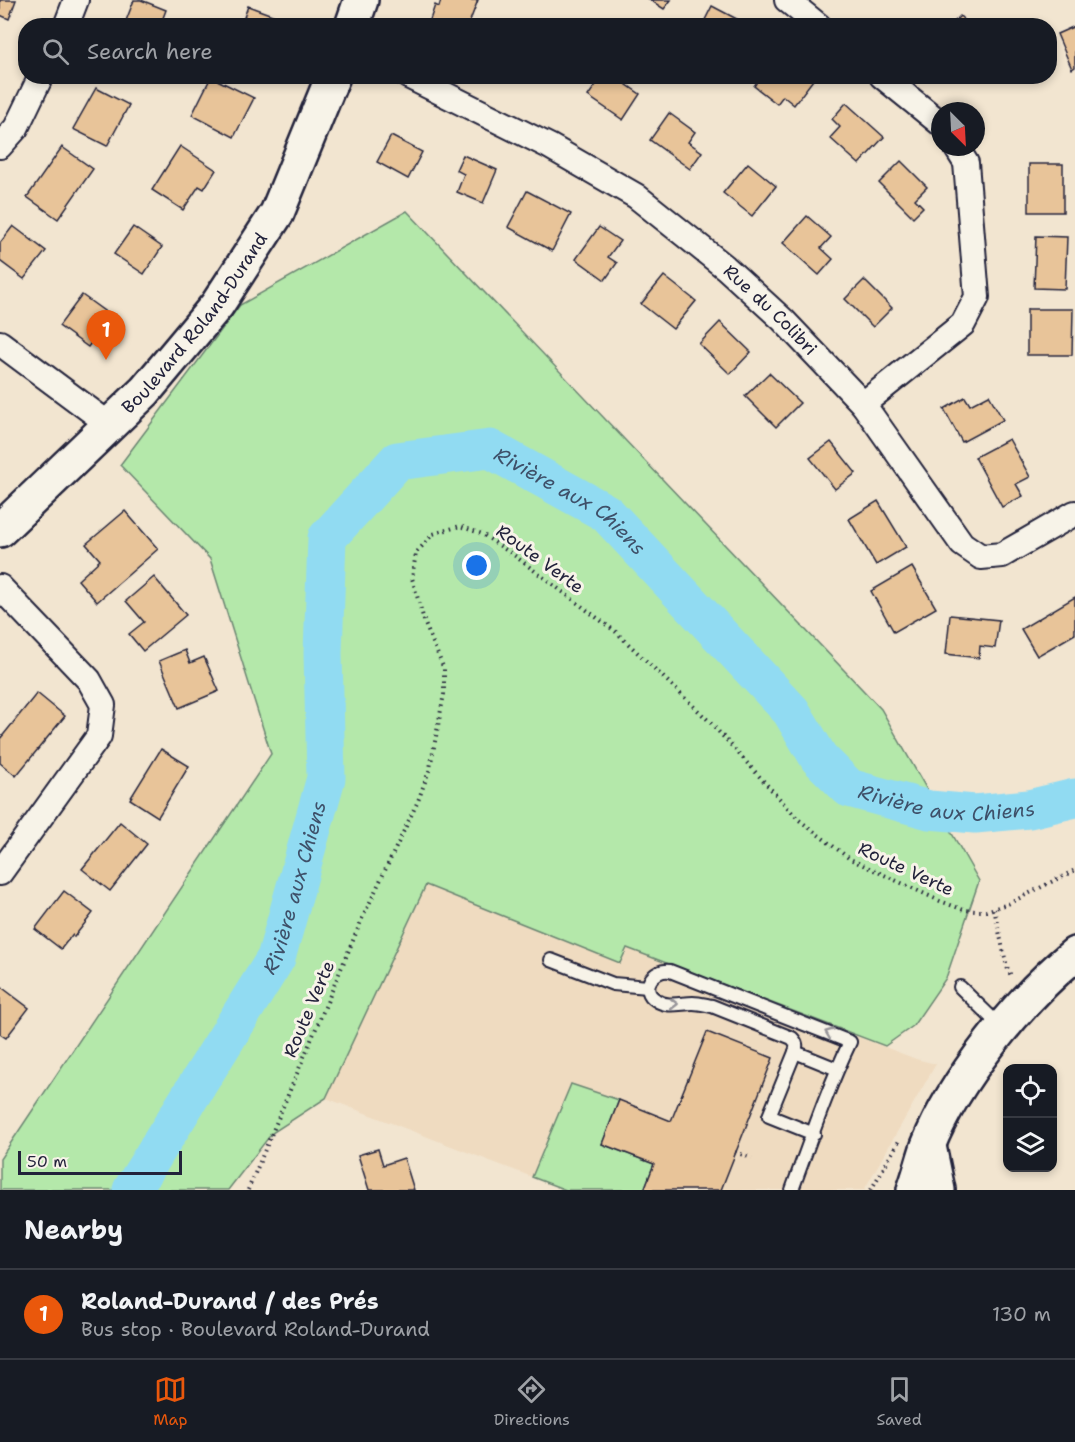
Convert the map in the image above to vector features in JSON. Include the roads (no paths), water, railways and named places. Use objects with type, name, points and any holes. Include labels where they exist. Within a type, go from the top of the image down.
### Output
[{"type":"main road","points":[[355,18],[361,0]]},
{"type":"main road","name":"Boulevard Roland-Durand","points":[[0,530],[145,391],[217,306],[277,213],[330,84]]},
{"type":"main road","points":[[897,1190],[928,1146],[944,1114],[967,1078],[1003,1028],[1035,992],[1075,954]]},
{"type":"main road","points":[[914,1190],[928,1146]]},
{"type":"main road","points":[[928,1146],[938,1190]]},
{"type":"street","points":[[69,18],[76,0]]},
{"type":"street","points":[[787,0],[809,18]]},
{"type":"street","points":[[0,146],[16,128],[37,84]]},
{"type":"street","name":"Rue du Colibri","points":[[424,84],[549,146],[636,196],[725,267],[783,320],[863,404],[962,544],[981,557],[1002,555],[1075,513]]},
{"type":"street","points":[[892,84],[931,116]]},
{"type":"street","points":[[863,404],[963,324],[977,297],[966,163],[962,156]]},
{"type":"street","points":[[0,343],[110,425]]},
{"type":"street","points":[[0,587],[90,680],[103,705],[99,736],[0,873]]},
{"type":"lane","points":[[551,960],[613,984],[648,987]]},
{"type":"lane","points":[[792,1190],[814,1134],[837,1069],[850,1042],[670,971],[659,971],[654,975],[648,987],[650,994],[658,1002],[666,1004],[701,1003],[792,1038],[797,1046],[769,1116],[814,1134]]},
{"type":"lane","points":[[960,987],[1003,1028]]},
{"type":"lane","points":[[795,1052],[837,1069]]},
{"type":"waterway","name":"Rivière aux Chiens","points":[[132,1190],[276,958],[326,778],[323,653],[327,538],[397,461],[490,449],[606,513],[791,711],[819,758],[849,788],[929,810],[975,814],[1029,809],[1075,798]]},
{"type":"place","name":"Roland-Durand / des Prés","points":[[106,360]]}]
